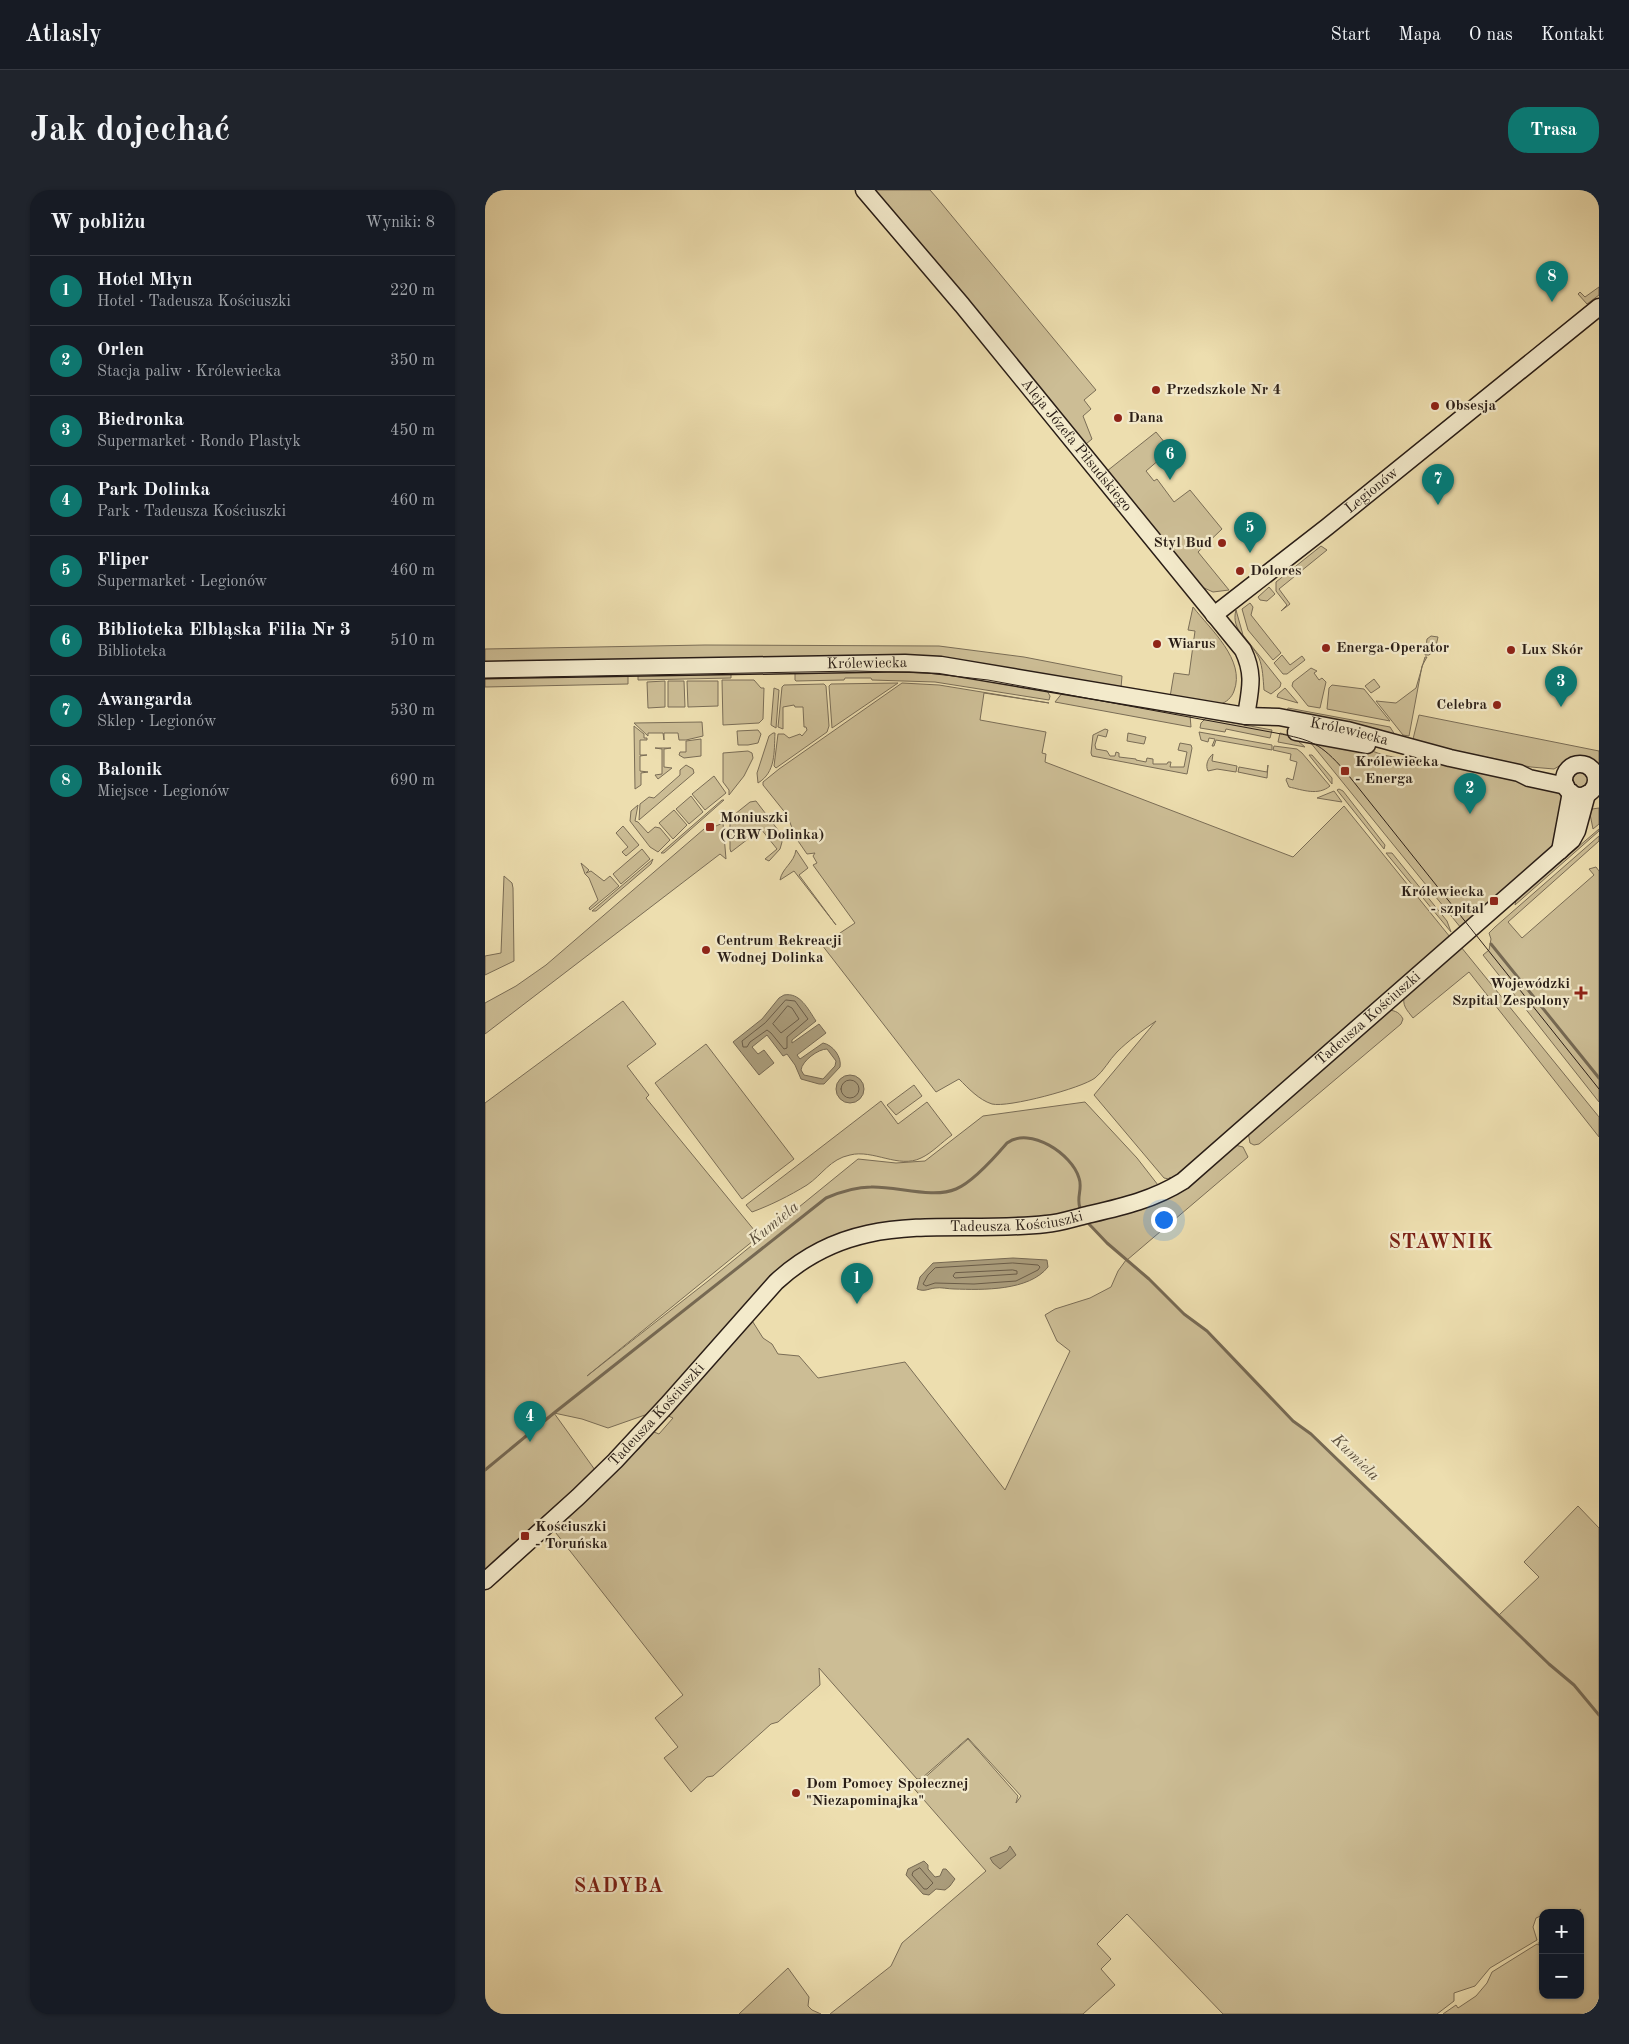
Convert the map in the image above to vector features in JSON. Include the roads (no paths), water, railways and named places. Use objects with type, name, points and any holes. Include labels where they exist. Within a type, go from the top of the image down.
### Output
[{"type":"street","name":"Aleja Józefa Piłsudskiego","points":[[864,190],[981,328],[1243,650],[1250,664],[1251,677],[1246,716]]},
{"type":"street","name":"Legionów","points":[[1214,615],[1327,527],[1599,306]]},
{"type":"street","name":"Królewiecka","points":[[485,670],[735,665],[923,664],[972,669],[1246,716],[1279,717],[1347,730],[1450,758],[1519,772],[1530,771],[1585,786]]},
{"type":"street","name":"Tadeusza Kościuszki","points":[[485,1581],[599,1477],[667,1405],[776,1282],[809,1257],[855,1236],[892,1229],[1046,1224],[1069,1220],[1147,1199],[1168,1189],[1188,1176],[1560,851],[1585,786]]},
{"type":"water","points":[[784,995],[795,996],[803,1002],[816,1021],[792,1040],[792,1043],[819,1024],[826,1033],[797,1055],[800,1059],[823,1043],[830,1046],[840,1059],[840,1067],[824,1084],[801,1079],[795,1065],[787,1054],[783,1056],[767,1035],[752,1047],[758,1054],[764,1050],[774,1063],[759,1075],[733,1042],[762,1019],[779,998]],"holes":[[[827,1049],[836,1061],[835,1066],[823,1079],[804,1075],[801,1070],[807,1059],[823,1050]]]},
{"type":"water","points":[[850,1075],[860,1079],[864,1089],[860,1099],[850,1103],[840,1099],[836,1089],[840,1079]]},
{"type":"water","points":[[1013,1258],[1047,1260],[1048,1267],[1040,1275],[1018,1285],[991,1289],[917,1289],[920,1277],[933,1263]]},
{"type":"water","points":[[1010,1846],[1016,1855],[1000,1869],[990,1858],[1007,1851]]},
{"type":"water","points":[[924,1861],[935,1877],[940,1876],[943,1869],[946,1869],[955,1879],[950,1886],[945,1890],[936,1889],[929,1895],[923,1894],[906,1875],[908,1869]]},
{"type":"waterway","points":[[1491,944],[1599,1078]]},
{"type":"waterway","name":"Kumiela","points":[[485,1470],[554,1413],[826,1198],[848,1190],[865,1187],[937,1193],[947,1192],[963,1186],[990,1162],[1007,1143],[1016,1139],[1027,1138],[1049,1145],[1068,1160],[1075,1169],[1080,1182],[1080,1208]]},
{"type":"waterway","name":"Kumiela","points":[[1089,1224],[1184,1314],[1207,1331],[1293,1421],[1311,1434],[1549,1664],[1574,1685],[1599,1715]]},
{"type":"tram line","points":[[485,678],[856,671],[927,673],[988,680],[1276,733],[1307,741],[1329,754],[1345,771],[1599,1089]]},
{"type":"place","name":"Balonik","points":[[1552,302]]},
{"type":"place","name":"Przedszkole Nr 4","points":[[1156,390]]},
{"type":"place","name":"Obsesja","points":[[1435,406]]},
{"type":"place","name":"Dana","points":[[1118,418]]},
{"type":"place","name":"Biblioteka Elbląska Filia Nr 3","points":[[1170,480]]},
{"type":"place","name":"Awangarda","points":[[1438,505]]},
{"type":"place","name":"Styl Bud","points":[[1222,543]]},
{"type":"place","name":"Fliper","points":[[1250,553]]},
{"type":"place","name":"Dolores","points":[[1240,571]]},
{"type":"place","name":"Wiarus","points":[[1157,644]]},
{"type":"place","name":"Energa-Operator","points":[[1326,648]]},
{"type":"place","name":"Lux Skór","points":[[1511,650]]},
{"type":"place","name":"Celebra","points":[[1497,705]]},
{"type":"place","name":"Biedronka","points":[[1561,707]]},
{"type":"place","name":"Królewiecka - Energa","points":[[1345,771]]},
{"type":"place","name":"Orlen","points":[[1470,814]]},
{"type":"place","name":"Moniuszki (CRW Dolinka)","points":[[710,827]]},
{"type":"place","name":"Królewiecka - szpital","points":[[1494,901]]},
{"type":"place","name":"Centrum Rekreacji Wodnej Dolinka","points":[[706,950]]},
{"type":"place","name":"Wojewódzki Szpital Zespolony","points":[[1581,993]]},
{"type":"place","name":"Hotel Młyn","points":[[857,1304]]},
{"type":"place","name":"Park Dolinka","points":[[530,1442]]},
{"type":"place","name":"Kościuszki - Toruńska","points":[[525,1536]]},
{"type":"place","name":"Dom Pomocy Społecznej \"Niezapominajka\"","points":[[796,1793]]},
{"type":"district","name":"STAWNIK","points":[[1441,1243]]},
{"type":"district","name":"SADYBA","points":[[619,1887]]}]
